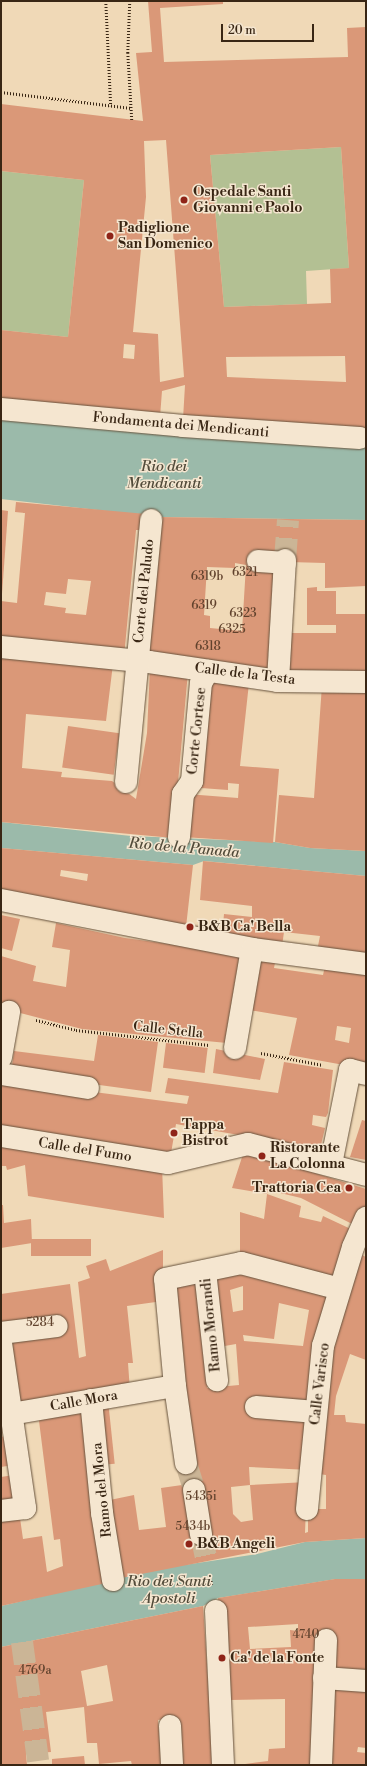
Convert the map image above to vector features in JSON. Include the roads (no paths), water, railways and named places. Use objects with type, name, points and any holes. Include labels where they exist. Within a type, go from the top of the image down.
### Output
[{"type":"street","name":"Fondamenta dei Mendicanti","points":[[1,409],[182,426],[360,438]]},
{"type":"street","name":"Corte del Paludo","points":[[126,782],[143,662],[151,520]]},
{"type":"street","points":[[258,561],[285,561],[278,681]]},
{"type":"street","name":"Corte del Paludo","points":[[1,647],[143,662]]},
{"type":"street","name":"Calle de la Testa","points":[[143,662],[278,681],[366,682]]},
{"type":"street","name":"Corte Cortese","points":[[179,837],[183,794],[192,781],[201,683],[208,671]]},
{"type":"street","points":[[1,900],[252,949],[366,964]]},
{"type":"street","points":[[235,1048],[252,949]]},
{"type":"street","points":[[1,1058],[9,1012]]},
{"type":"street","points":[[350,1070],[331,1164],[366,1175]]},
{"type":"street","points":[[1,1074],[88,1088]]},
{"type":"street","name":"Calle del Fumo","points":[[1,1136],[168,1163],[248,1144],[331,1164]]},
{"type":"street","name":"Calle Varisco","points":[[307,1509],[323,1346],[340,1289],[359,1250],[366,1218]]},
{"type":"street","points":[[186,1463],[175,1386],[165,1279],[241,1263],[340,1289]]},
{"type":"street","name":"Ramo Morandi","points":[[205,1271],[217,1380]]},
{"type":"street","points":[[1,1333],[57,1326]]},
{"type":"street","points":[[1,1343],[25,1508],[10,1509]]},
{"type":"street","name":"Calle Mora","points":[[11,1412],[175,1386]]},
{"type":"street","name":"Ramo del Mora","points":[[91,1400],[102,1513],[114,1580]]},
{"type":"street","points":[[256,1407],[316,1412]]},
{"type":"street","points":[[194,1490],[201,1534]]},
{"type":"street","points":[[216,1611],[223,1765]]},
{"type":"street","points":[[321,1765],[326,1640]]},
{"type":"street","points":[[324,1678],[366,1681]]},
{"type":"street","points":[[170,1726],[172,1765]]},
{"type":"water","name":"Rio dei Mendicanti","points":[[1,416],[366,444],[366,520],[159,517],[1,499]]},
{"type":"water","name":"Rio de la Panada","points":[[1,822],[131,836],[275,842],[310,848],[366,851],[366,876],[204,861],[193,865],[1,848]]},
{"type":"water","name":"Rio dei Santi Apostoli","points":[[366,1538],[366,1579],[336,1579],[218,1598],[203,1606],[1,1647],[1,1606],[164,1568],[257,1554],[305,1542]]},
{"type":"tunnel","points":[[285,560],[288,520]]},
{"type":"tunnel","points":[[186,1463],[194,1490]]},
{"type":"tunnel","points":[[201,1534],[206,1557]]},
{"type":"tunnel","points":[[22,1642],[38,1761]]},
{"type":"place","name":"Ospedale Santi Giovanni e Paolo","points":[[184,200]]},
{"type":"place","name":"Padiglione San Domenico","points":[[110,236]]},
{"type":"place","name":"B&B Ca' Bella","points":[[190,927]]},
{"type":"place","name":"Tappa Bistrot","points":[[174,1133]]},
{"type":"place","name":"Ristorante La Colonna","points":[[262,1156]]},
{"type":"place","name":"Trattoria Cea","points":[[349,1188]]},
{"type":"place","name":"B&B Angeli","points":[[189,1544]]},
{"type":"place","name":"Ca' de la Fonte","points":[[222,1658]]}]
